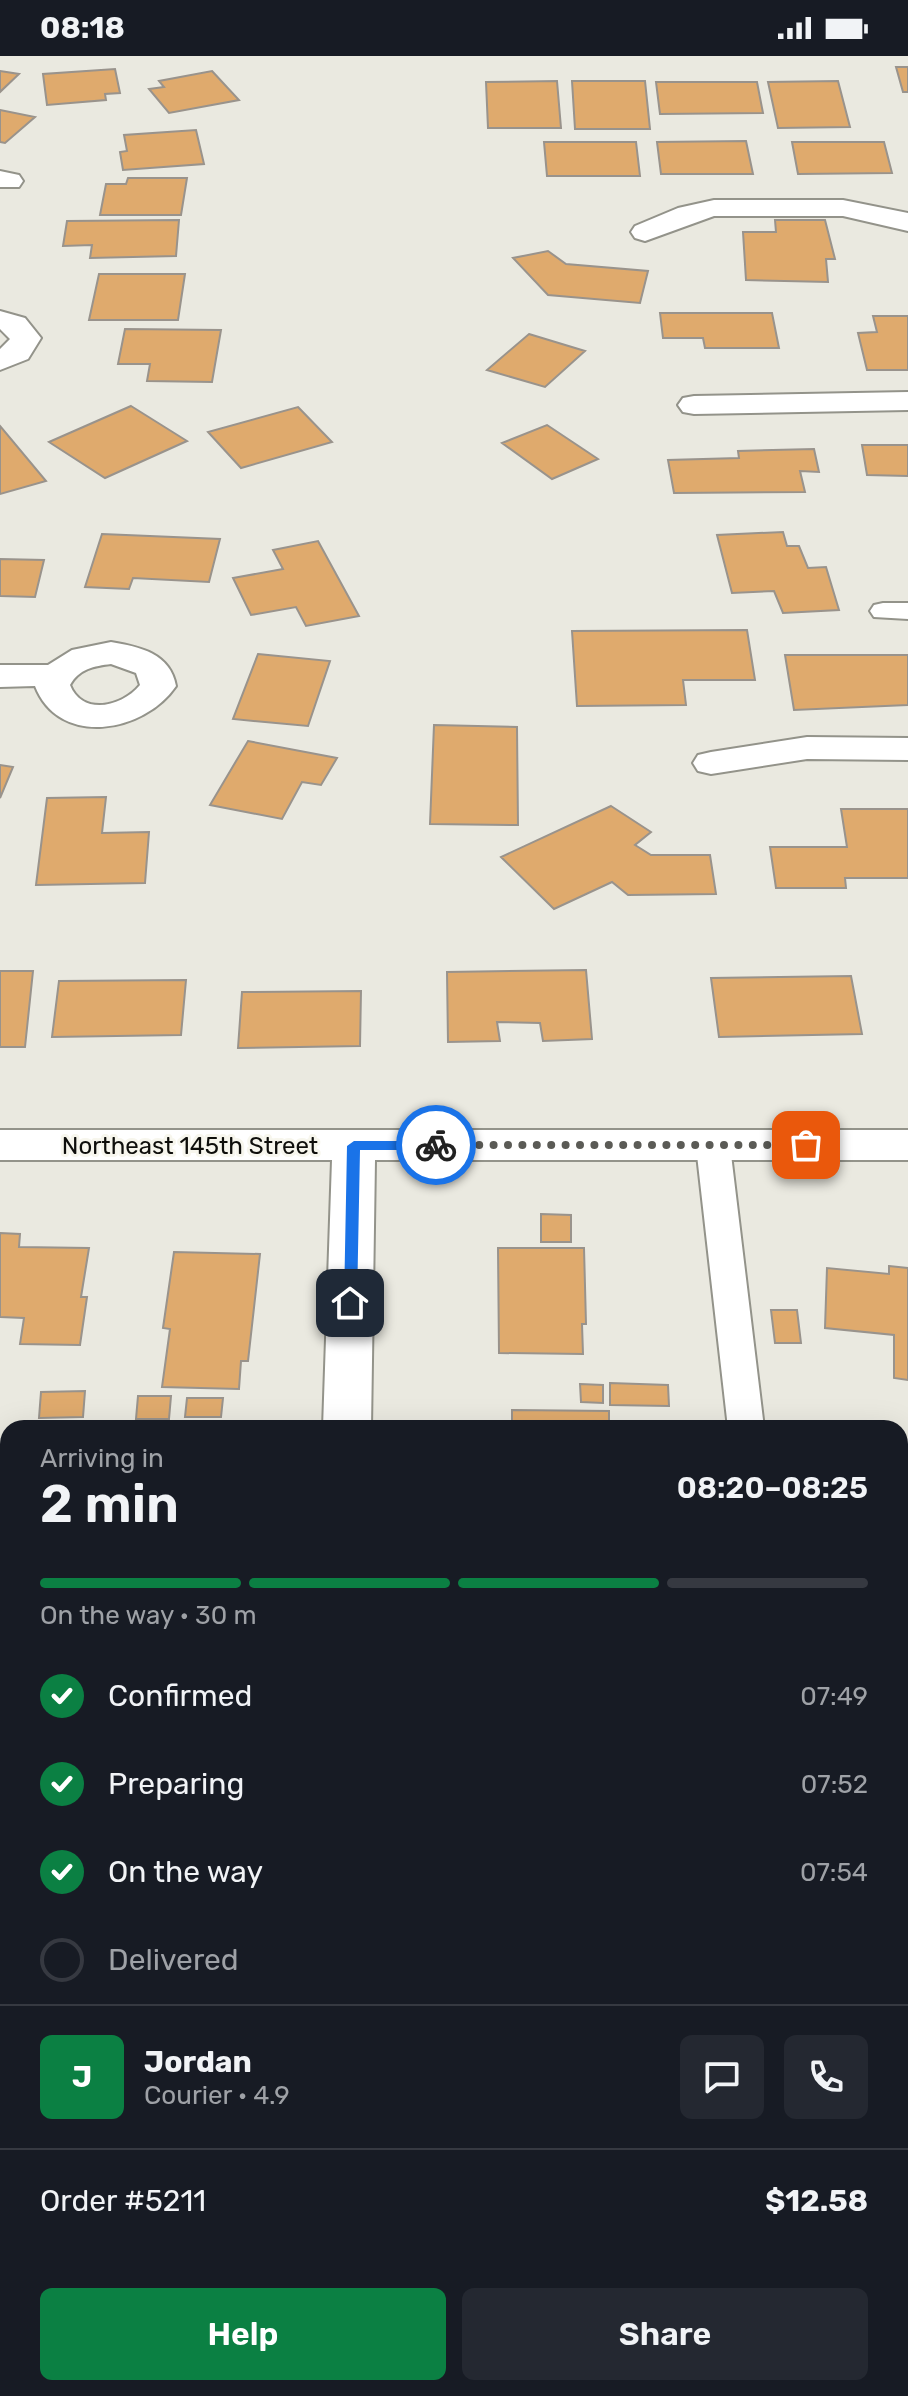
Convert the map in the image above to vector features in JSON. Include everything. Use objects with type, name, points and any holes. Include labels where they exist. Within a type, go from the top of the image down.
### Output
[{"type":"street","points":[[645,232],[688,214],[714,208],[843,208],[908,222]]},
{"type":"street","points":[[0,320],[14,324],[26,338],[17,353],[0,361]]},
{"type":"street","points":[[694,405],[908,401]]},
{"type":"street","points":[[0,676],[56,675]]},
{"type":"street","points":[[711,763],[807,748],[908,749]]},
{"type":"street","name":"Northeast 145th Street","points":[[0,1145],[908,1145]]},
{"type":"street","points":[[347,1420],[354,1146]]},
{"type":"lane","points":[[713,1146],[745,1420]]},
{"type":"building","points":[[896,67],[908,67],[908,92],[903,92]]},
{"type":"building","points":[[115,69],[120,93],[105,94],[106,100],[47,105],[43,74]]},
{"type":"building","points":[[0,71],[19,74],[0,92]]},
{"type":"building","points":[[212,71],[239,100],[169,113],[149,89],[164,87],[159,81]]},
{"type":"building","points":[[557,81],[561,128],[488,128],[486,82]]},
{"type":"building","points":[[572,81],[645,81],[650,129],[575,129]]},
{"type":"building","points":[[838,81],[850,127],[778,128],[768,82]]},
{"type":"building","points":[[656,82],[757,82],[763,113],[660,114]]},
{"type":"building","points":[[0,110],[35,117],[5,143],[0,142]]},
{"type":"building","points":[[196,130],[204,164],[123,170],[120,152],[127,151],[124,135]]},
{"type":"building","points":[[746,141],[753,174],[661,174],[657,142]]},
{"type":"building","points":[[544,142],[636,142],[640,176],[547,176]]},
{"type":"building","points":[[792,142],[884,142],[892,173],[798,174]]},
{"type":"building","points":[[128,178],[187,178],[181,215],[100,215],[106,184],[126,184]]},
{"type":"building","points":[[179,220],[176,256],[90,258],[92,245],[63,246],[67,221]]},
{"type":"building","points":[[775,220],[825,220],[835,259],[826,259],[828,282],[746,280],[743,232],[776,232]]},
{"type":"building","points":[[548,251],[566,264],[648,271],[640,303],[548,295],[513,258]]},
{"type":"building","points":[[99,274],[185,274],[178,320],[89,320]]},
{"type":"building","points":[[660,313],[772,313],[779,348],[705,348],[703,338],[663,338]]},
{"type":"building","points":[[873,316],[908,316],[908,370],[867,370],[858,333],[877,332]]},
{"type":"building","points":[[125,329],[221,330],[212,382],[147,381],[150,364],[118,364]]},
{"type":"building","points":[[529,334],[585,351],[545,387],[487,370]]},
{"type":"building","points":[[131,406],[187,441],[105,478],[49,442]]},
{"type":"building","points":[[298,407],[332,442],[241,468],[208,432]]},
{"type":"building","points":[[547,425],[598,459],[552,479],[502,443]]},
{"type":"building","points":[[0,426],[46,481],[0,494]]},
{"type":"building","points":[[862,445],[908,445],[908,476],[867,475]]},
{"type":"building","points":[[814,449],[819,472],[800,471],[805,492],[674,493],[668,460],[739,458],[738,451]]},
{"type":"building","points":[[783,532],[787,546],[799,546],[808,568],[826,567],[839,610],[783,613],[774,591],[732,593],[717,535]]},
{"type":"building","points":[[102,534],[220,539],[209,582],[133,578],[129,589],[85,587]]},
{"type":"building","points":[[318,541],[359,616],[306,626],[296,607],[251,615],[233,578],[283,569],[273,550]]},
{"type":"building","points":[[0,559],[44,560],[35,597],[0,596]]},
{"type":"building","points":[[747,630],[755,680],[683,680],[686,705],[577,706],[572,631]]},
{"type":"building","points":[[258,654],[330,661],[308,726],[233,719]]},
{"type":"building","points":[[785,655],[908,655],[908,705],[794,710]]},
{"type":"building","points":[[434,725],[517,727],[518,825],[430,824]]},
{"type":"building","points":[[248,741],[337,758],[321,785],[302,782],[282,819],[210,805]]},
{"type":"building","points":[[0,765],[13,767],[0,798]]},
{"type":"building","points":[[106,797],[102,833],[149,832],[145,883],[36,885],[47,798]]},
{"type":"building","points":[[611,806],[651,832],[635,845],[651,855],[710,855],[716,894],[628,895],[612,882],[554,909],[501,857]]},
{"type":"building","points":[[841,809],[908,809],[908,878],[845,878],[846,888],[776,888],[770,847],[847,847]]},
{"type":"building","points":[[586,970],[592,1039],[543,1041],[540,1023],[497,1022],[500,1041],[448,1042],[447,972]]},
{"type":"building","points":[[0,971],[33,971],[25,1047],[0,1047]]},
{"type":"building","points":[[851,976],[862,1034],[719,1037],[711,978]]},
{"type":"building","points":[[186,980],[181,1035],[52,1037],[59,981]]},
{"type":"building","points":[[361,991],[360,1046],[238,1048],[242,992]]},
{"type":"building","points":[[541,1214],[571,1215],[571,1242],[541,1242]]},
{"type":"building","points":[[0,1233],[20,1234],[19,1247],[89,1248],[81,1297],[87,1297],[80,1345],[20,1344],[24,1318],[0,1317]]},
{"type":"building","points":[[498,1248],[584,1248],[586,1324],[582,1324],[583,1354],[499,1353]]},
{"type":"building","points":[[174,1252],[260,1254],[248,1361],[241,1361],[239,1389],[162,1387],[170,1329],[163,1328]]},
{"type":"building","points":[[889,1266],[908,1268],[908,1380],[894,1378],[894,1335],[825,1328],[827,1268],[889,1274]]},
{"type":"building","points":[[771,1310],[797,1310],[801,1343],[775,1343]]},
{"type":"building","points":[[610,1383],[668,1385],[669,1406],[610,1405]]},
{"type":"building","points":[[580,1384],[603,1385],[603,1403],[581,1402]]},
{"type":"building","points":[[85,1391],[83,1417],[39,1418],[41,1392]]},
{"type":"building","points":[[138,1396],[171,1396],[169,1419],[136,1419]]},
{"type":"building","points":[[187,1398],[223,1398],[221,1417],[185,1417]]},
{"type":"building","points":[[512,1410],[609,1411],[609,1420],[512,1420]]},
{"type":"way so far","points":[[436,1145],[806,1145]]},
{"type":"route","points":[[350,1303],[354,1146],[436,1145]]}]
